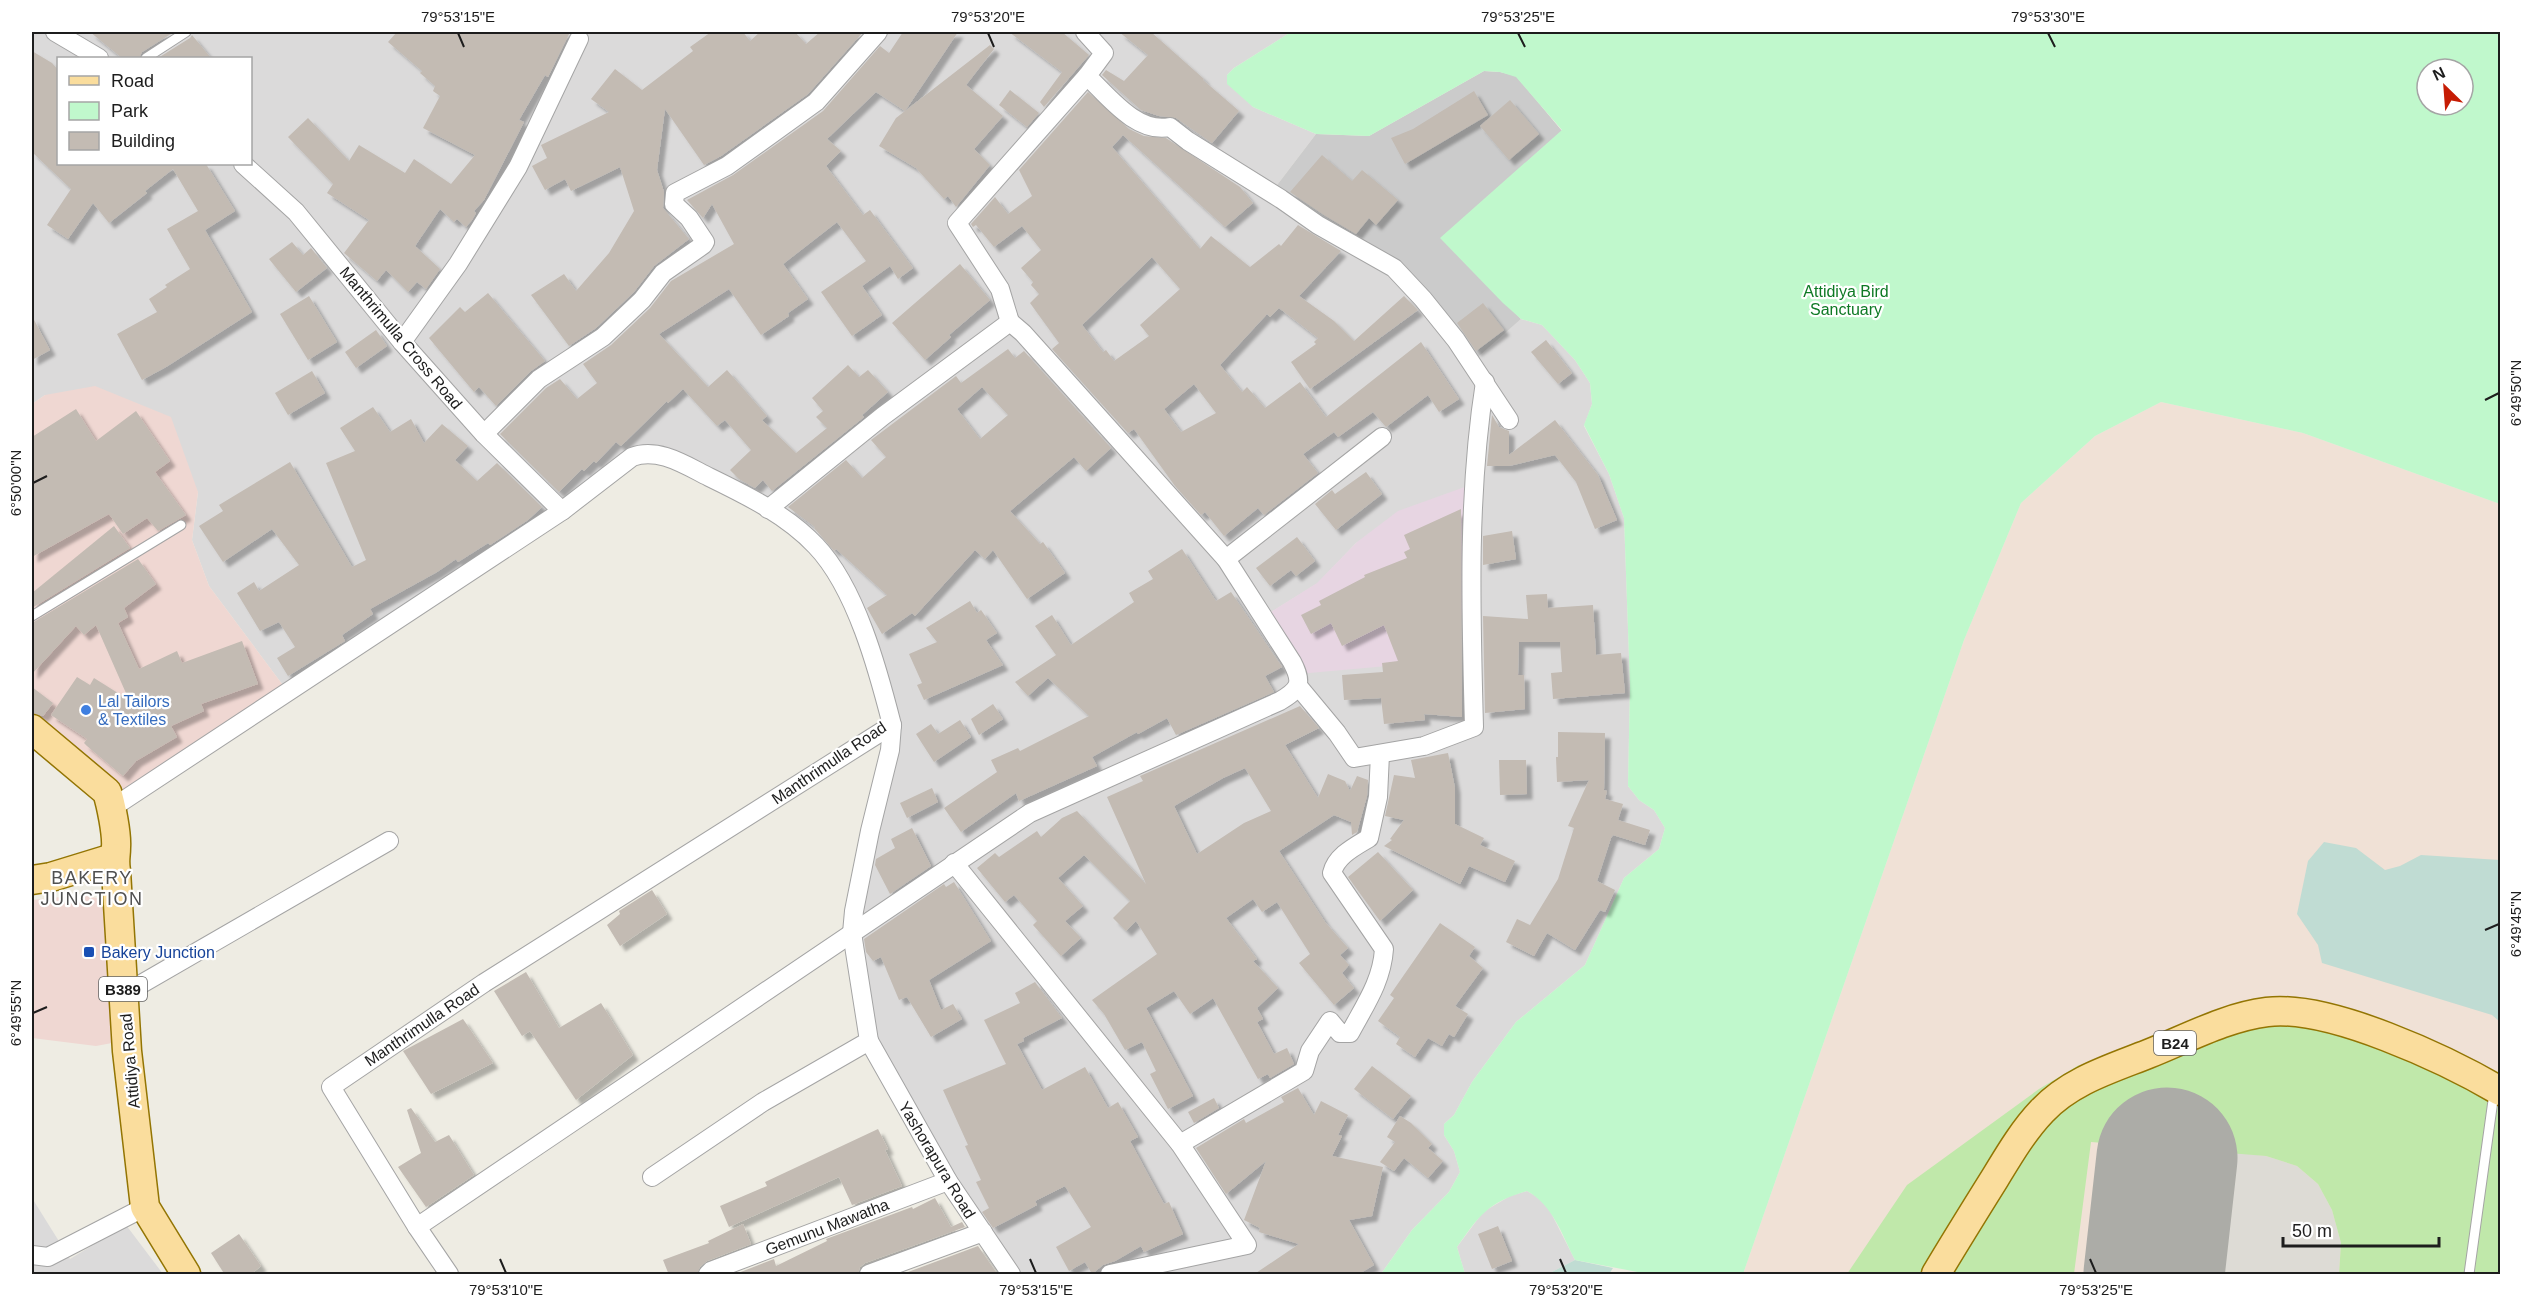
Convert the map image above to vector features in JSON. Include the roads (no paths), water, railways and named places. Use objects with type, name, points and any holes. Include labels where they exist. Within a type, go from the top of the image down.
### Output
[{"type":"main road","name":"Attidiya Road","points":[[32,729],[107,792],[112,808],[116,847],[113,858],[117,871],[127,1051],[146,1208],[186,1275]]},
{"type":"main road","points":[[32,880],[51,877],[113,858]]},
{"type":"main road","name":"B24","points":[[1936,1275],[2026,1131],[2060,1094],[2091,1077],[2234,1020],[2269,1011],[2325,1018],[2388,1037],[2435,1056],[2497,1089]]},
{"type":"street","points":[[55,32],[97,57]]},
{"type":"street","points":[[484,434],[539,379],[603,337],[642,300],[663,273],[704,245],[705,242],[698,229],[674,204],[675,193],[727,166],[816,102],[878,32]]},
{"type":"street","points":[[417,1227],[1030,813],[1280,701],[1292,694],[1298,686],[1298,674],[1292,662],[1226,559],[1023,333],[1010,322],[1000,289],[957,223],[1087,76],[1104,53],[1085,32]]},
{"type":"street","points":[[402,342],[458,264],[518,167],[579,39]]},
{"type":"street","points":[[1087,76],[1133,117],[1152,128],[1170,127],[1318,225],[1394,268],[1423,299],[1461,347],[1509,420]]},
{"type":"street","name":"Manthrimulla Cross Road","points":[[244,165],[296,212],[402,342],[484,434],[562,511]]},
{"type":"street","points":[[768,509],[883,416],[1010,322]]},
{"type":"street","points":[[1298,686],[1337,733],[1354,758],[1424,746],[1474,727],[1472,507],[1485,382]]},
{"type":"street","points":[[1226,559],[1382,437]]},
{"type":"street","name":"Manthrimulla Road","points":[[112,808],[562,511],[632,458],[644,453],[683,464],[768,509],[794,526],[817,547],[837,575],[865,635],[892,725],[484,982],[331,1088],[449,1275]]},
{"type":"street","points":[[652,1177],[763,1102],[869,1041],[852,933],[854,910],[870,831],[891,750],[892,725]]},
{"type":"street","points":[[1180,1144],[1304,1071],[1310,1051],[1330,1022],[1340,1033],[1350,1032],[1367,1005],[1383,964],[1384,949],[1332,873],[1334,865],[1349,850],[1369,838],[1378,797],[1380,754]]},
{"type":"street","points":[[124,994],[389,841]]},
{"type":"street","points":[[954,863],[1180,1144],[1247,1245],[1110,1275]]},
{"type":"street","name":"Yashorapura Road","points":[[869,1041],[948,1181],[1011,1275]]},
{"type":"street","name":"Gemunu Mawatha","points":[[708,1275],[711,1271],[948,1181]]},
{"type":"street","points":[[32,1255],[48,1257],[146,1208]]},
{"type":"street","points":[[869,1275],[983,1233]]},
{"type":"lane","points":[[148,57],[186,32]]},
{"type":"lane","points":[[32,616],[181,525]]},
{"type":"lane","points":[[2469,1275],[2497,1089]]},
{"type":"place","name":"Lal Tailors & Textiles","points":[[86,710]]},
{"type":"place","name":"Bakery Junction","points":[[89,952]]},
{"type":"district","name":"BAKERY JUNCTION","points":[[92,888]]},
{"type":"park label","name":"Attidiya Bird Sanctuary","points":[[1846,300]]}]
